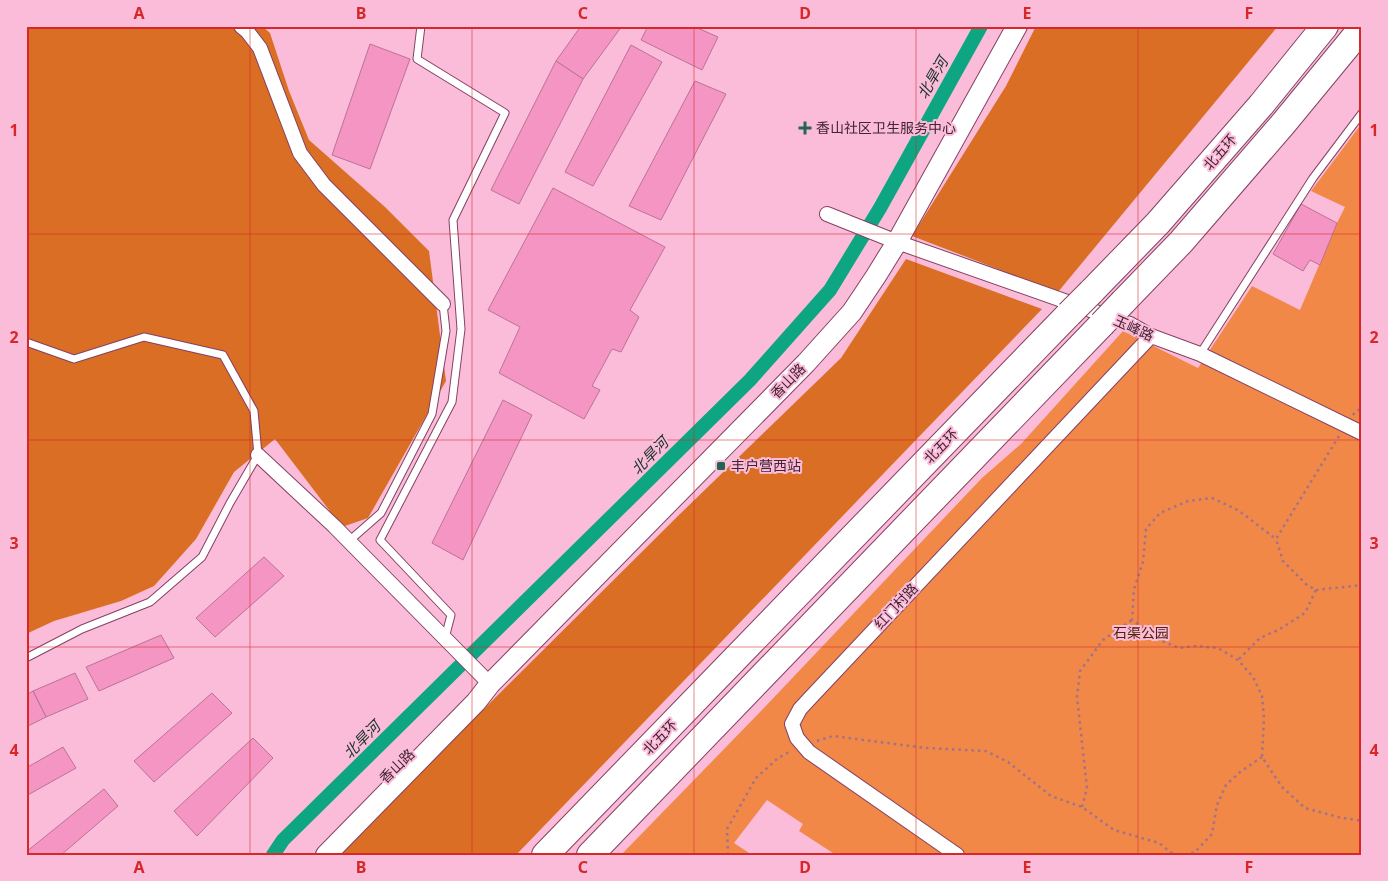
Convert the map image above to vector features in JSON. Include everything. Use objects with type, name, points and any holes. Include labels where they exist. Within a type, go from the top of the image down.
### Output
[{"type":"highway","name":"北五环","points":[[545,855],[1158,223],[1261,105],[1326,26]]},
{"type":"highway","points":[[590,855],[1188,234],[1283,124],[1362,28]]},
{"type":"street","points":[[241,26],[260,48],[300,153],[324,185],[443,304]]},
{"type":"street","name":"香山路","points":[[326,855],[476,702],[490,684],[818,350],[852,312],[876,276],[889,239],[1017,26]]},
{"type":"street","name":"玉峰路","points":[[827,214],[889,239],[1130,324],[1151,336],[1200,354],[1362,433]]},
{"type":"street","name":"红门村路","points":[[957,855],[809,752],[797,738],[792,724],[800,709],[1151,336]]},
{"type":"street","points":[[258,456],[349,541],[490,684]]},
{"type":"street","name":"香山路","points":[[310,855],[347,815],[470,695],[490,684]]},
{"type":"lane","points":[[422,26],[417,59],[506,112],[453,220],[461,329],[452,402],[380,540],[452,615],[445,638]]},
{"type":"lane","points":[[1200,354],[1313,178],[1362,113]]},
{"type":"lane","points":[[349,541],[380,512],[432,414],[446,331],[443,304]]},
{"type":"lane","points":[[26,342],[74,359],[144,337],[222,355],[254,411],[258,456],[230,503],[202,557],[150,602],[82,629],[26,658]]},
{"type":"path","points":[[1276,539],[1346,426]]},
{"type":"path","points":[[1132,620],[1134,589],[1143,562],[1146,530],[1160,513],[1188,501],[1212,498],[1238,510],[1276,539],[1283,561],[1307,585],[1316,590],[1362,584]]},
{"type":"path","points":[[1238,660],[1260,638],[1280,629],[1305,613],[1316,590]]},
{"type":"path","points":[[1082,806],[1087,788],[1077,697],[1080,671],[1103,640],[1132,620]]},
{"type":"path","points":[[1132,620],[1162,641],[1179,648],[1197,646],[1218,648],[1238,660],[1254,677],[1262,696],[1264,718],[1262,757],[1282,787],[1305,808],[1362,821]]},
{"type":"path","points":[[728,855],[727,829],[756,778],[778,758],[803,745],[833,736],[926,748],[986,752],[1008,762],[1051,796],[1082,806],[1114,830],[1159,843],[1174,855]]},
{"type":"path","points":[[1185,855],[1195,852],[1212,834],[1217,805],[1226,785],[1240,772],[1262,757]]},
{"type":"green space","name":"石渠公园","points":[[1362,123],[1362,855],[836,855],[799,831],[803,824],[767,800],[734,843],[752,855],[621,855],[761,711],[982,478],[1021,444],[1123,331],[1198,368],[1252,286],[1300,310],[1345,207],[1311,191]]},
{"type":"shaded area","points":[[26,26],[262,26],[270,33],[289,91],[309,140],[385,207],[429,251],[446,381],[368,518],[342,527],[275,439],[234,472],[196,539],[154,586],[121,601],[54,621],[26,634]]},
{"type":"shaded area","points":[[1036,26],[1278,26],[1058,292],[912,236],[1006,86]]},
{"type":"shaded area","points":[[906,259],[1042,309],[516,855],[337,855],[680,514],[841,358]]},
{"type":"building","points":[[581,26],[622,26],[583,79],[556,61]]},
{"type":"building","points":[[648,26],[693,26],[718,37],[702,70],[641,40]]},
{"type":"building","points":[[370,44],[410,59],[370,169],[332,155]]},
{"type":"building","points":[[631,45],[662,62],[593,186],[565,172]]},
{"type":"building","points":[[556,61],[583,79],[519,204],[491,190]]},
{"type":"building","points":[[695,81],[726,94],[661,220],[629,206]]},
{"type":"building","points":[[553,188],[665,247],[630,310],[639,317],[621,352],[612,349],[592,386],[600,390],[584,419],[499,373],[520,327],[488,310]]},
{"type":"building","points":[[1301,204],[1337,223],[1320,265],[1310,260],[1303,271],[1273,254]]},
{"type":"building","points":[[503,400],[532,415],[463,560],[432,543]]},
{"type":"building","points":[[264,557],[284,576],[215,637],[196,618]]},
{"type":"building","points":[[161,635],[174,658],[99,691],[86,667]]},
{"type":"building","points":[[75,673],[88,699],[46,717],[33,691]]},
{"type":"building","points":[[33,691],[46,717],[26,727],[26,695]]},
{"type":"building","points":[[212,693],[232,713],[154,782],[134,761]]},
{"type":"building","points":[[253,738],[273,758],[197,836],[174,811]]},
{"type":"building","points":[[63,747],[76,768],[26,796],[26,768]]},
{"type":"building","points":[[104,789],[118,806],[61,855],[26,855],[26,852]]},
{"type":"waterway","name":"北旱河","points":[[273,855],[283,840],[750,380],[830,290],[880,208],[981,26]]},
{"type":"place","name":"香山社区卫生服务中心","points":[[805,128]]},
{"type":"place","name":"丰户营西站","points":[[721,466]]}]
